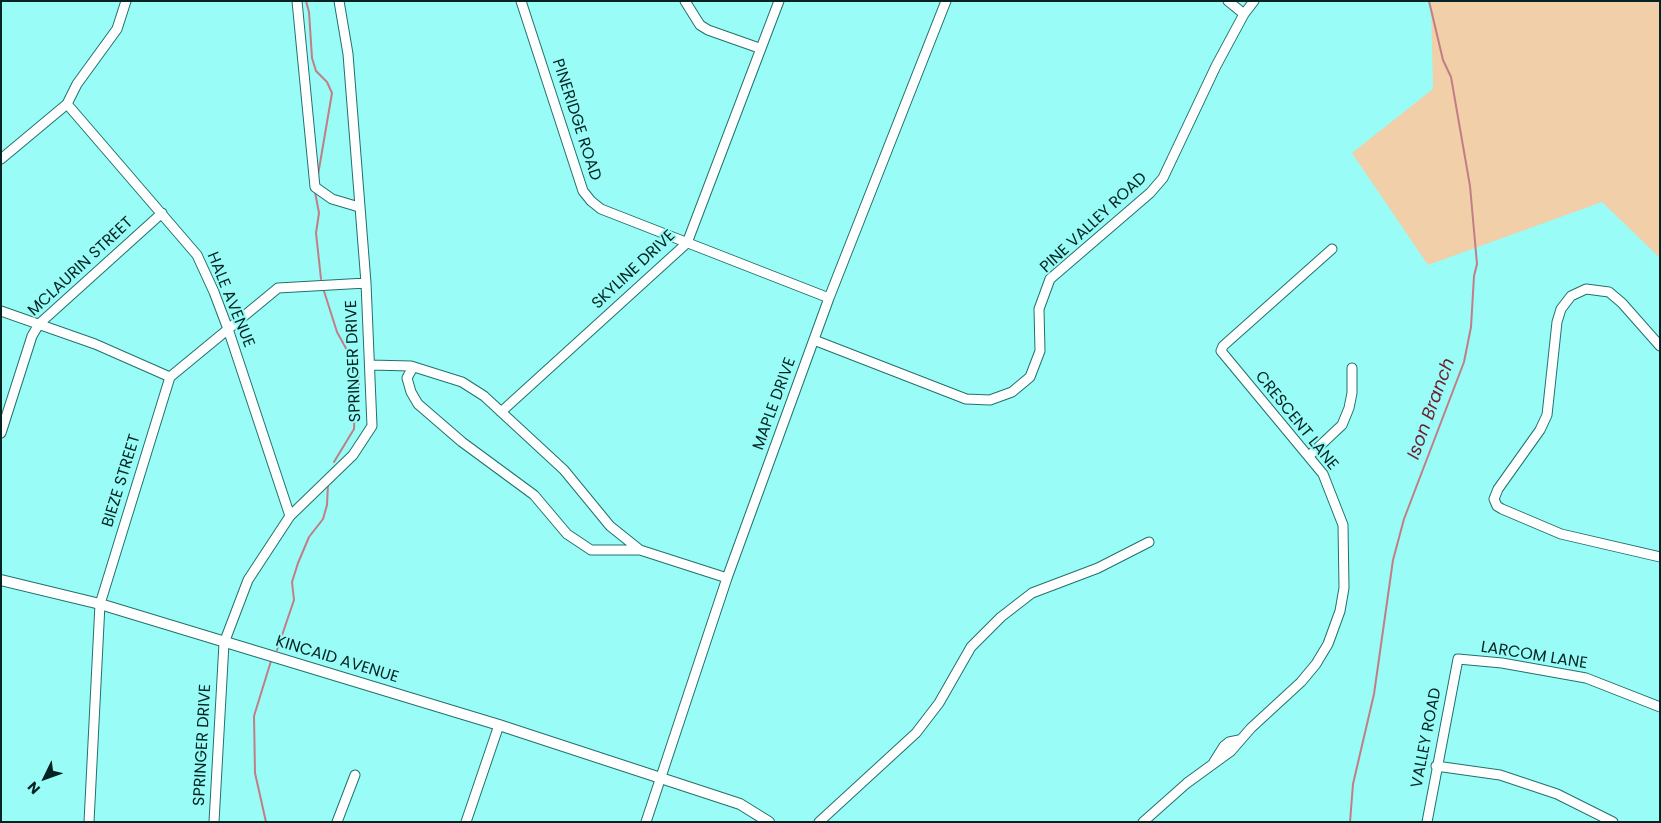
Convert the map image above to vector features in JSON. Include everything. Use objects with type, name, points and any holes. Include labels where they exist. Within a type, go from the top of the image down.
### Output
[{"type":"street","points":[[1,159],[67,104],[77,84],[117,29],[126,1]]},
{"type":"street","points":[[297,1],[315,187],[332,199],[359,207]]},
{"type":"street","name":"SPRINGER DRIVE","points":[[214,822],[224,643],[248,580],[290,516],[353,455],[368,436],[372,426],[366,283],[348,54],[339,1]]},
{"type":"street","name":"PINERIDGE ROAD","points":[[521,1],[583,191],[591,201],[601,209],[829,298]]},
{"type":"street","points":[[685,1],[700,25],[708,30],[759,48]]},
{"type":"street","name":"SKYLINE DRIVE","points":[[501,412],[687,243],[759,48],[779,1]]},
{"type":"street","name":"MAPLE DRIVE","points":[[646,822],[727,578],[829,298],[946,1]]},
{"type":"street","points":[[1228,1],[1244,14]]},
{"type":"street","name":"PINE VALLEY ROAD","points":[[814,340],[966,399],[990,400],[1012,392],[1030,377],[1040,351],[1039,309],[1050,280],[1150,193],[1163,178],[1216,66],[1244,14],[1254,1]]},
{"type":"street","name":"HALE AVENUE","points":[[67,104],[197,255],[228,329],[290,516]]},
{"type":"street","name":"MCLAURIN STREET","points":[[1,433],[32,336],[39,324],[162,213]]},
{"type":"street","name":"CRESCENT LANE","points":[[1143,822],[1214,762],[1231,751],[1239,740],[1301,682],[1316,664],[1328,644],[1340,611],[1346,556],[1343,525],[1323,474],[1221,351],[1223,346],[1332,249]]},
{"type":"street","points":[[1,311],[95,344],[170,377],[278,288],[366,283]]},
{"type":"street","points":[[1660,346],[1622,303],[1609,292],[1586,289],[1571,296],[1561,308],[1557,322],[1546,415],[1540,430],[1498,489],[1494,499],[1497,506],[1502,509],[1561,534],[1601,546],[1660,557]]},
{"type":"street","points":[[370,365],[413,367],[462,382],[484,396],[564,470],[610,526],[640,550]]},
{"type":"street","points":[[413,367],[408,378],[411,392],[418,404],[462,442],[534,495],[568,534],[591,550],[640,550],[727,578]]},
{"type":"street","points":[[1310,456],[1342,425],[1349,408],[1352,393],[1352,368]]},
{"type":"street","name":"BIEZE STREET","points":[[89,822],[100,604],[170,377]]},
{"type":"street","points":[[819,822],[916,733],[938,703],[971,647],[1001,617],[1032,593],[1098,568],[1149,542]]},
{"type":"street","name":"KINCAID AVENUE","points":[[1,580],[100,604],[224,643],[276,656],[499,724],[740,804],[770,822]]},
{"type":"street","name":"LARCOM LANE","points":[[1458,660],[1502,664],[1586,678],[1660,707]]},
{"type":"street","name":"VALLEY ROAD","points":[[1426,822],[1458,660]]},
{"type":"street","points":[[466,822],[499,724]]},
{"type":"street","points":[[1436,766],[1500,775],[1557,794],[1614,822]]},
{"type":"street","points":[[337,822],[355,775]]},
{"type":"shaded area","points":[[1431,1],[1660,1],[1660,258],[1602,202],[1428,265],[1352,153],[1433,89]]},
{"type":"waterway","points":[[306,1],[309,12],[312,58],[316,71],[327,82],[332,93],[318,175]]},
{"type":"waterway","name":"Ison Branch","points":[[1350,822],[1353,784],[1374,694],[1393,560],[1404,519],[1464,362],[1471,327],[1474,276],[1477,264],[1470,186],[1451,77],[1443,60],[1429,1]]},
{"type":"waterway","points":[[315,192],[319,213],[316,233],[321,279]]},
{"type":"waterway","points":[[323,288],[337,332],[358,370],[359,388],[355,404],[354,429],[334,462]]},
{"type":"waterway","points":[[277,650],[294,600],[292,582],[309,537],[323,519],[327,505],[328,484]]},
{"type":"waterway","points":[[266,822],[255,773],[254,716],[271,661]]}]
